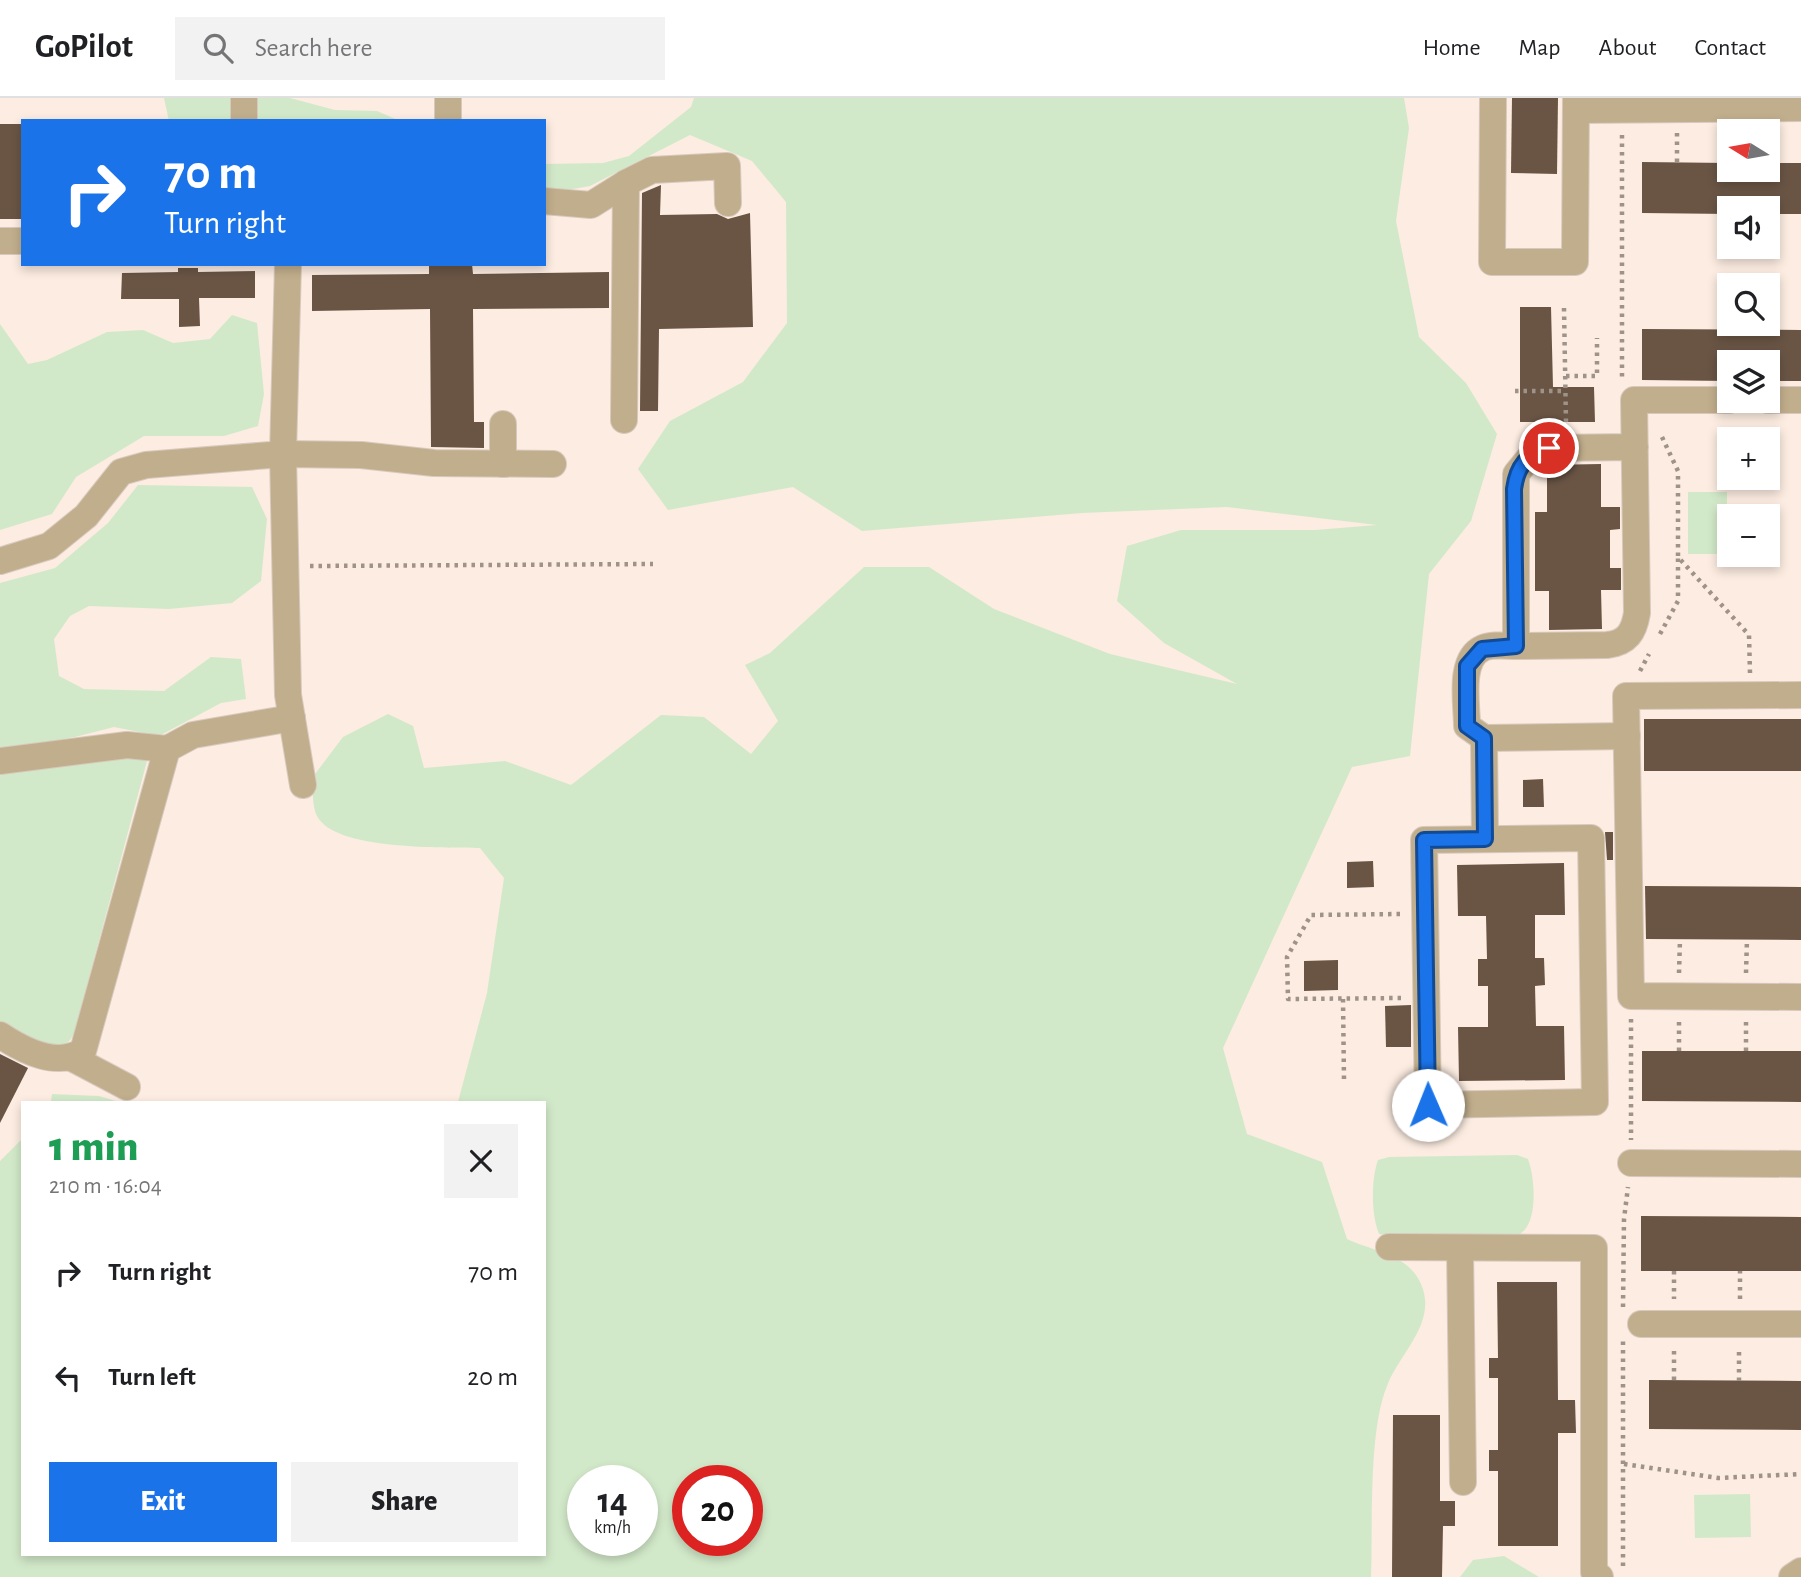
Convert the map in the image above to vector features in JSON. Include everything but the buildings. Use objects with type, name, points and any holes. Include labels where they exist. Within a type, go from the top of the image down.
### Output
[{"type":"street","points":[[244,98],[244,119]]},
{"type":"street","points":[[448,98],[448,119]]},
{"type":"street","points":[[1493,98],[1492,262],[1575,262],[1576,104],[1622,110],[1801,108]]},
{"type":"street","points":[[546,201],[591,205],[652,170],[727,166],[728,203]]},
{"type":"street","points":[[624,420],[626,183]]},
{"type":"street","points":[[0,241],[21,241]]},
{"type":"street","points":[[288,266],[283,454],[288,695],[303,785]]},
{"type":"street","points":[[1628,736],[1484,738],[1467,726],[1467,666],[1482,649],[1607,645],[1618,644],[1628,637],[1637,613],[1634,400],[1717,400]]},
{"type":"street","points":[[1780,400],[1801,400]]},
{"type":"street","points":[[503,424],[503,464]]},
{"type":"street","points":[[1516,646],[1516,474],[1534,452],[1566,448],[1635,447]]},
{"type":"street","points":[[0,561],[49,546],[86,516],[121,472],[146,465],[283,454],[553,464]]},
{"type":"street","points":[[1801,695],[1626,696],[1630,996],[1801,997]]},
{"type":"street","points":[[0,761],[127,745],[167,749],[193,735],[292,718]]},
{"type":"street","points":[[1484,738],[1485,839]]},
{"type":"street","points":[[0,1035],[50,1059],[72,1058],[83,1051],[167,749]]},
{"type":"street","points":[[1591,838],[1595,1102],[1428,1105],[1424,840],[1485,839],[1591,838]]},
{"type":"street","points":[[72,1058],[127,1087]]},
{"type":"street","points":[[1631,1163],[1801,1164]]},
{"type":"street","points":[[1388,1247],[1594,1248],[1594,1575]]},
{"type":"street","points":[[1460,1248],[1462,1482]]},
{"type":"street","points":[[1629,1324],[1801,1324]]},
{"type":"street","points":[[1792,1577],[1801,1571]]},
{"type":"path","points":[[1622,110],[1622,384],[1634,400]]},
{"type":"path","points":[[1564,308],[1566,448]]},
{"type":"path","points":[[1565,376],[1597,376],[1597,338]]},
{"type":"path","points":[[1515,391],[1566,391]]},
{"type":"path","points":[[1658,432],[1678,471],[1678,557],[1749,635],[1750,695]]},
{"type":"path","points":[[285,566],[653,564]]},
{"type":"path","points":[[1425,914],[1311,915],[1287,957],[1288,999],[1427,997]]},
{"type":"path","points":[[1626,1577],[1623,1569],[1624,1464],[1629,1324],[1624,1219],[1631,1163],[1630,996]]},
{"type":"path","points":[[1343,999],[1344,1080]]},
{"type":"path","points":[[1624,1464],[1718,1478],[1801,1474]]},
{"type":"green space","points":[[164,98],[290,98],[335,110],[377,111],[395,119],[169,119]]},
{"type":"green space","points":[[694,98],[1404,98],[1409,128],[1396,221],[1419,337],[1466,383],[1497,434],[1471,521],[1429,574],[1410,756],[1352,767],[1223,1048],[1247,1134],[1322,1162],[1347,1239],[1389,1255],[1407,1266],[1421,1284],[1425,1298],[1421,1325],[1387,1386],[1381,1405],[1374,1453],[1371,1577],[0,1577],[0,1161],[21,1140],[21,1556],[546,1556],[546,1101],[458,1101],[487,993],[504,878],[480,848],[392,845],[345,836],[328,827],[315,812],[312,778],[343,737],[388,714],[413,726],[424,768],[505,761],[571,785],[661,715],[704,717],[751,754],[778,721],[745,665],[770,653],[864,567],[929,567],[994,609],[1110,654],[1237,684],[1164,643],[1117,601],[1127,546],[1181,530],[1315,530],[1377,525],[1227,507],[1082,513],[862,531],[793,487],[668,510],[638,469],[670,421],[743,382],[787,323],[786,202],[752,161],[690,135],[590,186],[546,194],[546,164],[603,163],[629,156],[691,107]]},
{"type":"green space","points":[[232,315],[257,323],[264,394],[258,426],[224,436],[144,436],[76,477],[52,514],[0,530],[0,324],[28,364],[47,360],[107,332],[143,330],[173,343],[210,339]]},
{"type":"green space","points":[[138,485],[252,487],[267,519],[261,581],[232,603],[169,609],[89,606],[70,616],[54,639],[59,676],[84,689],[164,691],[211,657],[241,659],[246,699],[221,703],[159,736],[114,727],[0,750],[0,583],[55,568],[108,523]]},
{"type":"green space","points":[[1688,492],[1727,492],[1727,504],[1717,504],[1717,554],[1688,554]]},
{"type":"green space","points":[[134,754],[147,761],[74,1034],[65,1047],[47,1048],[0,1024],[0,769]]},
{"type":"green space","points":[[52,1094],[99,1096],[116,1101],[51,1101]]},
{"type":"green space","points":[[1517,1155],[1528,1159],[1534,1200],[1529,1222],[1525,1230],[1518,1235],[1379,1234],[1374,1217],[1373,1197],[1378,1160],[1389,1157]]},
{"type":"green space","points":[[1750,1494],[1751,1537],[1695,1538],[1694,1495]]},
{"type":"green space","points":[[1504,1556],[1539,1577],[1460,1577],[1473,1560]]},
{"type":"route","points":[[1428,1105],[1424,840],[1485,839],[1484,738],[1467,726],[1467,666],[1482,649],[1516,646],[1516,474],[1534,452],[1549,448]]}]
